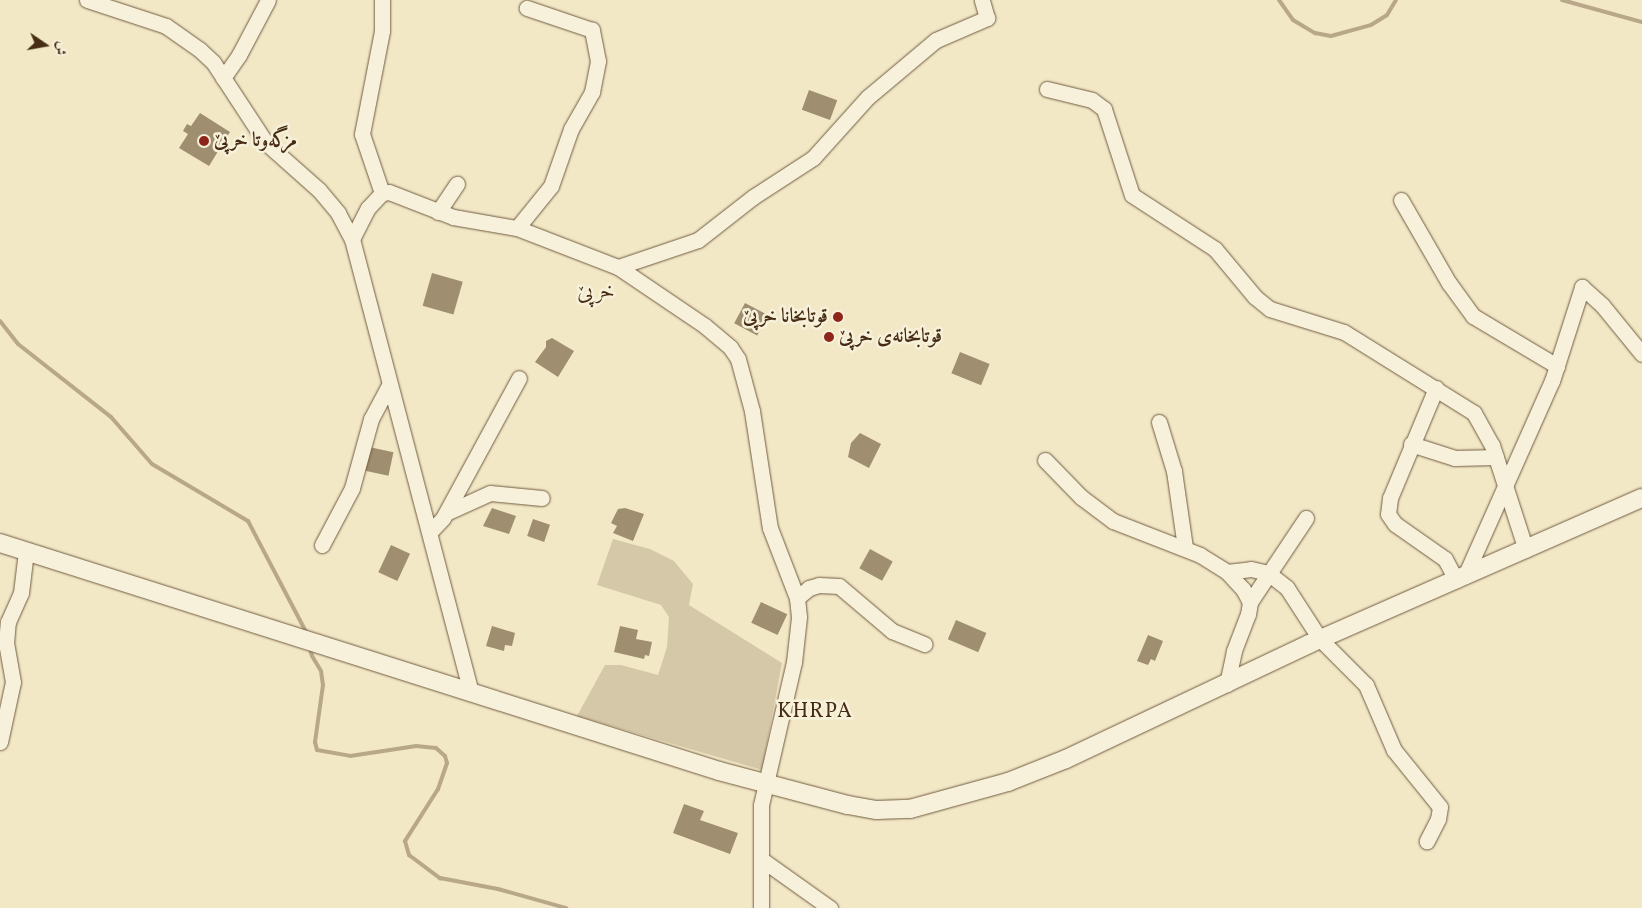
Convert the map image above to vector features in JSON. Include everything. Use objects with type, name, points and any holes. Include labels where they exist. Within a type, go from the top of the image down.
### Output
[{"type":"street","points":[[87,0],[166,26],[200,50],[222,78],[266,143],[329,201],[352,239],[388,386],[430,532],[471,691]]},
{"type":"street","points":[[222,78],[240,54],[268,0]]},
{"type":"street","points":[[382,0],[382,31],[362,134],[382,193]]},
{"type":"street","points":[[618,267],[698,240],[753,196],[813,158],[868,97],[929,46],[949,33],[987,18],[982,0]]},
{"type":"street","points":[[517,228],[551,186],[568,137],[592,92],[598,61],[592,30],[527,8]]},
{"type":"street","points":[[1047,89],[1092,100],[1104,109],[1132,195],[1215,249],[1256,297],[1270,309],[1344,332],[1474,413],[1483,423],[1526,550]]},
{"type":"street","points":[[438,212],[457,184]]},
{"type":"street","points":[[352,239],[368,208],[382,193]]},
{"type":"street","points":[[382,193],[412,200],[438,212],[517,228],[618,267],[705,326],[730,347],[738,359],[752,411],[770,528],[797,598],[799,617],[794,662],[764,784],[761,908]]},
{"type":"street","points":[[1401,200],[1449,283],[1473,316],[1557,366]]},
{"type":"street","points":[[1461,578],[1557,366],[1582,287],[1634,341],[1642,354]]},
{"type":"street","points":[[430,532],[446,513],[519,378]]},
{"type":"street","points":[[322,545],[352,488],[371,419],[388,386]]},
{"type":"street","points":[[1436,388],[1390,498],[1388,514],[1395,524],[1445,559],[1461,578]]},
{"type":"street","points":[[1159,422],[1174,471],[1185,547]]},
{"type":"street","points":[[1411,444],[1456,458],[1496,458]]},
{"type":"street","points":[[1045,460],[1081,497],[1113,521],[1185,547],[1227,572],[1250,602]]},
{"type":"street","points":[[446,513],[490,492],[542,498]]},
{"type":"street","points":[[0,543],[323,647],[471,691],[644,748],[764,784],[878,810],[910,809],[1008,782],[1128,731],[1320,639],[1642,498]]},
{"type":"street","points":[[1227,684],[1250,602],[1306,518]]},
{"type":"street","points":[[0,742],[13,682],[6,643],[8,622],[22,593],[26,552]]},
{"type":"street","points":[[1227,572],[1251,569],[1268,573],[1287,588],[1320,639],[1366,685],[1394,750],[1440,807],[1438,819],[1427,841]]},
{"type":"street","points":[[797,598],[819,585],[839,586],[848,591],[892,631],[924,644]]},
{"type":"street","points":[[761,859],[830,908]]},
{"type":"shaded area","points":[[613,539],[650,549],[674,561],[693,584],[689,605],[782,663],[762,770],[577,716],[605,665],[621,665],[658,675],[667,647],[669,617],[661,605],[597,585]]},
{"type":"building","points":[[809,90],[837,100],[830,120],[802,110]]},
{"type":"building","name":"مزگەوتا خرپێ","points":[[200,113],[230,132],[209,166],[179,148],[188,134],[183,131],[187,124],[191,126]]},
{"type":"building","points":[[432,273],[463,282],[453,315],[423,306]]},
{"type":"building","points":[[745,303],[768,315],[757,336],[734,323]]},
{"type":"building","points":[[552,338],[574,351],[558,377],[535,362],[546,347],[546,341]]},
{"type":"building","points":[[960,352],[990,364],[981,385],[951,373]]},
{"type":"building","points":[[860,433],[881,444],[869,468],[848,457],[851,443]]},
{"type":"building","points":[[369,447],[393,452],[388,476],[364,470]]},
{"type":"building","points":[[492,508],[516,516],[509,534],[483,526]]},
{"type":"building","points":[[625,508],[644,514],[633,541],[613,533],[617,526],[611,523],[618,509]]},
{"type":"building","points":[[533,519],[550,525],[544,542],[527,536]]},
{"type":"building","points":[[391,545],[410,554],[397,581],[378,572]]},
{"type":"building","points":[[870,549],[893,562],[882,581],[859,568]]},
{"type":"building","points":[[761,602],[787,614],[778,635],[751,623]]},
{"type":"building","points":[[956,620],[986,633],[978,652],[948,639]]},
{"type":"building","points":[[492,626],[515,633],[512,646],[505,645],[504,651],[486,646]]},
{"type":"building","points":[[620,626],[638,630],[636,639],[652,642],[649,656],[645,655],[644,659],[614,652]]},
{"type":"building","points":[[1148,635],[1163,641],[1155,661],[1151,659],[1148,665],[1137,661]]},
{"type":"building","points":[[684,804],[704,811],[700,820],[738,833],[730,854],[673,833]]},
{"type":"waterway","points":[[1279,0],[1293,20],[1315,33],[1331,36],[1371,25],[1387,15],[1396,0]]},
{"type":"waterway","points":[[1562,0],[1642,22]]},
{"type":"waterway","points":[[0,321],[18,344],[111,417],[152,464],[248,521],[307,634]]},
{"type":"waterway","points":[[309,646],[312,656],[321,671],[323,685],[315,742],[317,750],[350,756],[416,746],[436,748],[445,756],[447,763],[438,789],[405,841],[409,855],[440,878],[498,889],[566,908]]},
{"type":"place","name":"مزگەوتا خرپێ","points":[[204,141]]},
{"type":"place","name":"قوتابخانا خرپێ","points":[[838,317]]},
{"type":"place","name":"قوتابخانەی خرپێ","points":[[829,337]]},
{"type":"district","name":"خرپێ","points":[[596,293]]},
{"type":"district","name":"KHRPA","points":[[815,712]]}]
